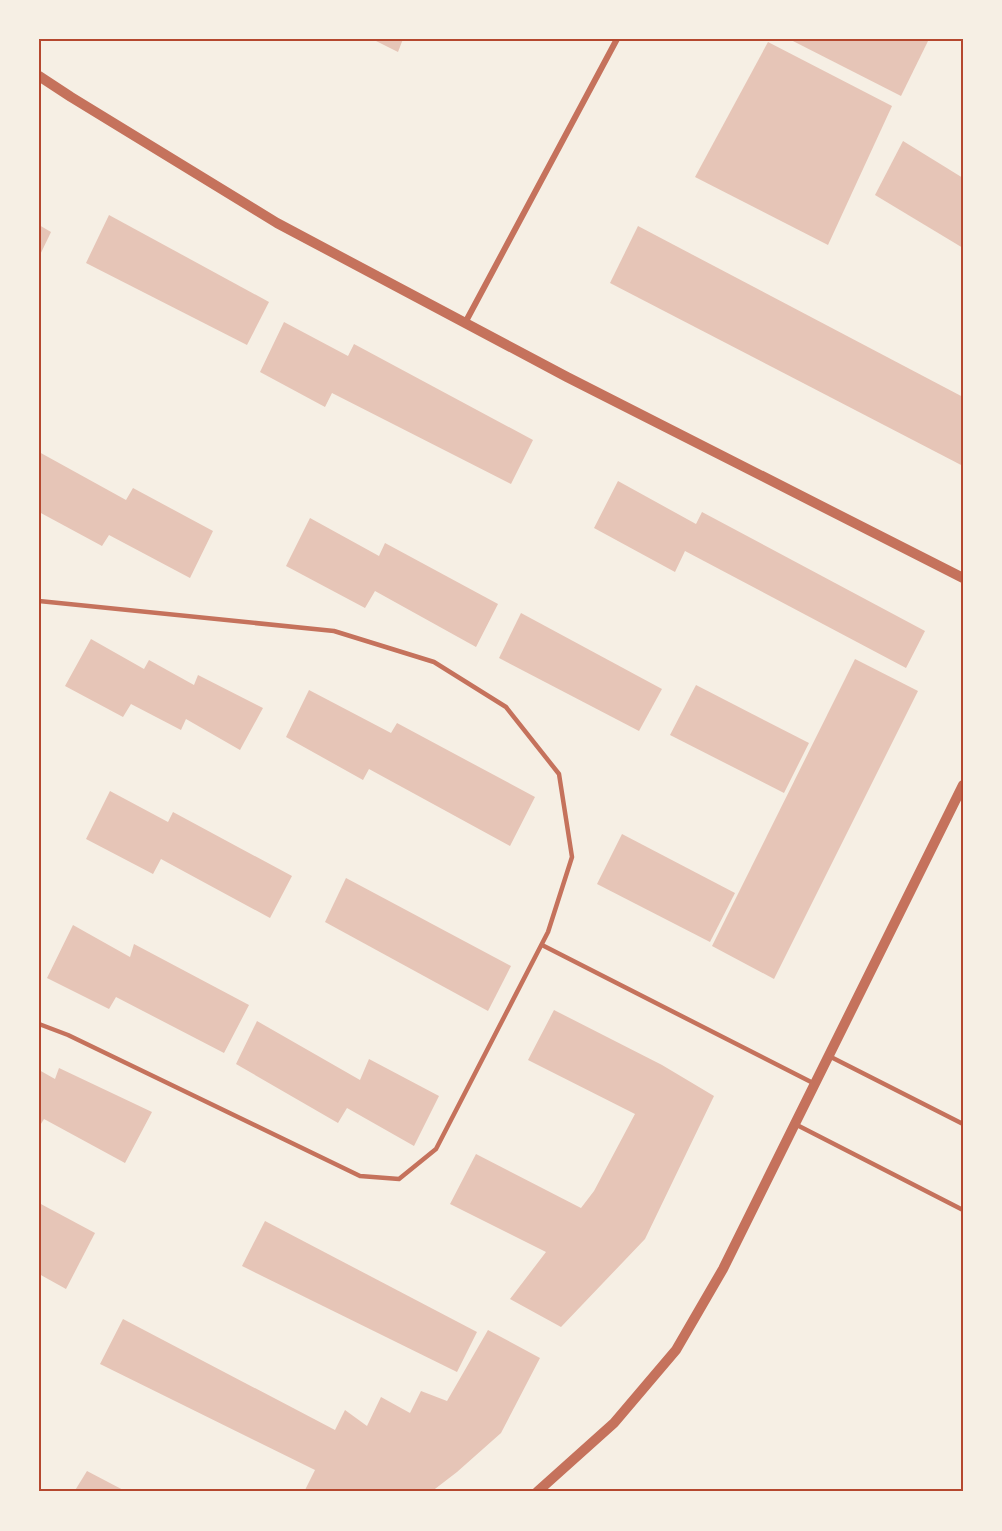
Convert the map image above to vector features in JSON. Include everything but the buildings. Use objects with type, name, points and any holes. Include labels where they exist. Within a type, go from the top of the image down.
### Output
[{"type":"street","points":[[465,323],[617,39]]},
{"type":"street","points":[[39,76],[277,223],[567,377],[963,578]]},
{"type":"street","points":[[537,1492],[614,1423],[676,1350],[723,1269],[963,785]]},
{"type":"lane","points":[[39,602],[334,631],[434,662],[506,707],[559,774],[572,857],[542,945],[436,1149],[399,1179],[360,1176],[79,1040],[39,1024]]},
{"type":"lane","points":[[542,945],[815,1084]]},
{"type":"lane","points":[[829,1056],[963,1124]]},
{"type":"lane","points":[[795,1124],[963,1210]]}]
